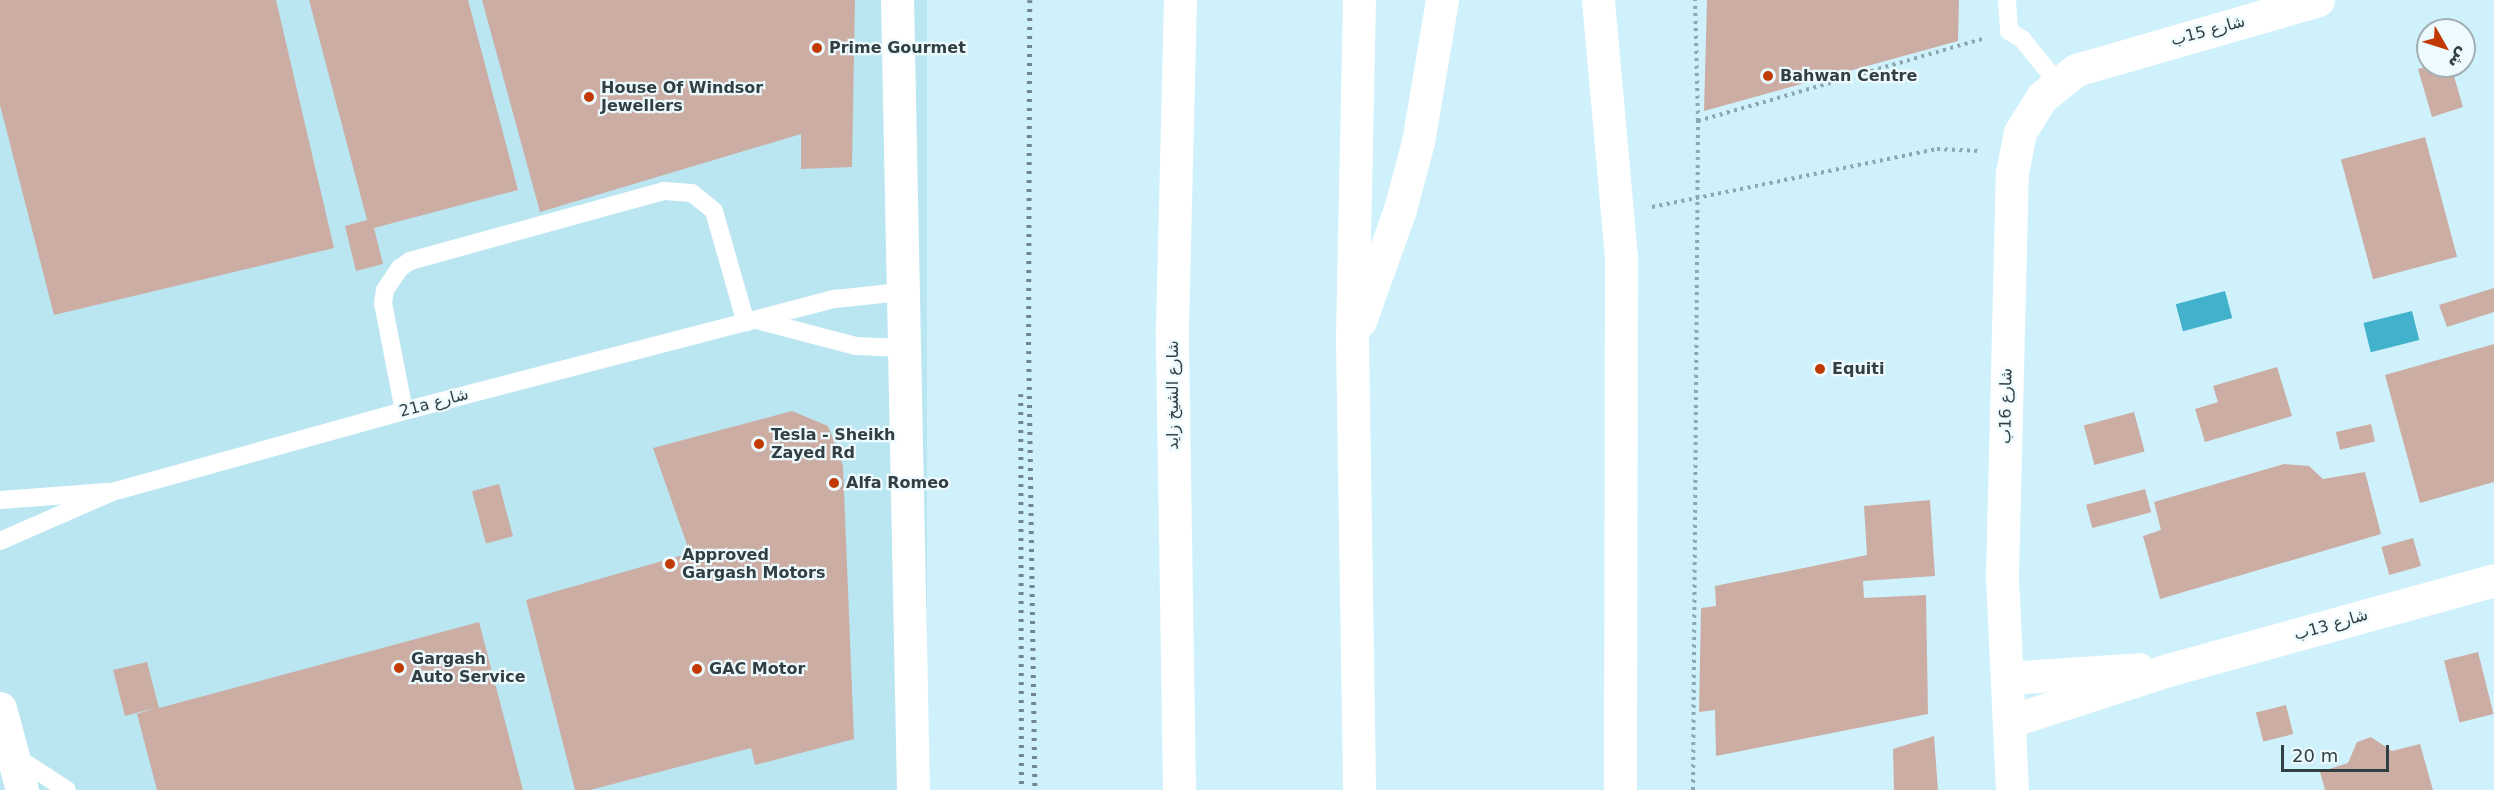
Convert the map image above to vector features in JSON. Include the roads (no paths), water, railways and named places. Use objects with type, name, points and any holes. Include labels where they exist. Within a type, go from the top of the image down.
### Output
[{"type":"main road","points":[[897,0],[902,348],[913,790]]},
{"type":"main road","name":"شارع الشيخ زايد","points":[[1179,790],[1173,618],[1172,326],[1180,0]]},
{"type":"main road","points":[[1359,0],[1352,339],[1359,790]]},
{"type":"main road","points":[[1352,339],[1378,275],[1418,142],[1442,0]]},
{"type":"main road","points":[[1598,0],[1618,213],[1622,308],[1620,790]]},
{"type":"main road","name":"شارع 15ب","points":[[2097,61],[2318,0]]},
{"type":"main road","name":"شارع 16ب","points":[[2012,790],[2002,576],[2015,152],[2029,113],[2057,82],[2097,61]]},
{"type":"main road","name":"شارع 13ب","points":[[2010,721],[2168,670],[2494,580]]},
{"type":"main road","name":"شارع 13ب","points":[[2008,678],[2168,670]]},
{"type":"main road","points":[[0,708],[22,790]]},
{"type":"lane","points":[[2007,0],[2009,31],[2022,39],[2057,82]]},
{"type":"lane","points":[[404,411],[383,303],[385,290],[400,268],[410,261],[664,191],[692,193],[714,211],[752,322]]},
{"type":"lane","name":"21a شارع","points":[[0,541],[112,492],[404,411],[857,294],[901,292]]},
{"type":"lane","name":"21a شارع","points":[[752,322],[856,346],[902,348]]},
{"type":"lane","name":"21a شارع","points":[[0,500],[112,492]]},
{"type":"lane","points":[[13,755],[51,776],[67,790]]},
{"type":"water","points":[[2225,291],[2232,318],[2183,331],[2176,304]]},
{"type":"water","points":[[2412,311],[2419,340],[2371,352],[2363,323]]},
{"type":"railway","points":[[1030,0],[1029,351],[1035,790]]},
{"type":"railway","points":[[1021,394],[1022,790]]},
{"type":"place","name":"Prime Gourmet","points":[[817,48]]},
{"type":"place","name":"Bahwan Centre","points":[[1768,76]]},
{"type":"place","name":"House Of Windsor Jewellers","points":[[589,97]]},
{"type":"place","name":"Equiti","points":[[1820,369]]},
{"type":"place","name":"Tesla - Sheikh Zayed Rd","points":[[759,444]]},
{"type":"place","name":"Alfa Romeo","points":[[834,483]]},
{"type":"place","name":"Approved Gargash Motors","points":[[670,564]]},
{"type":"place","name":"Gargash Auto Service","points":[[399,668]]},
{"type":"place","name":"GAC Motor","points":[[697,669]]}]
